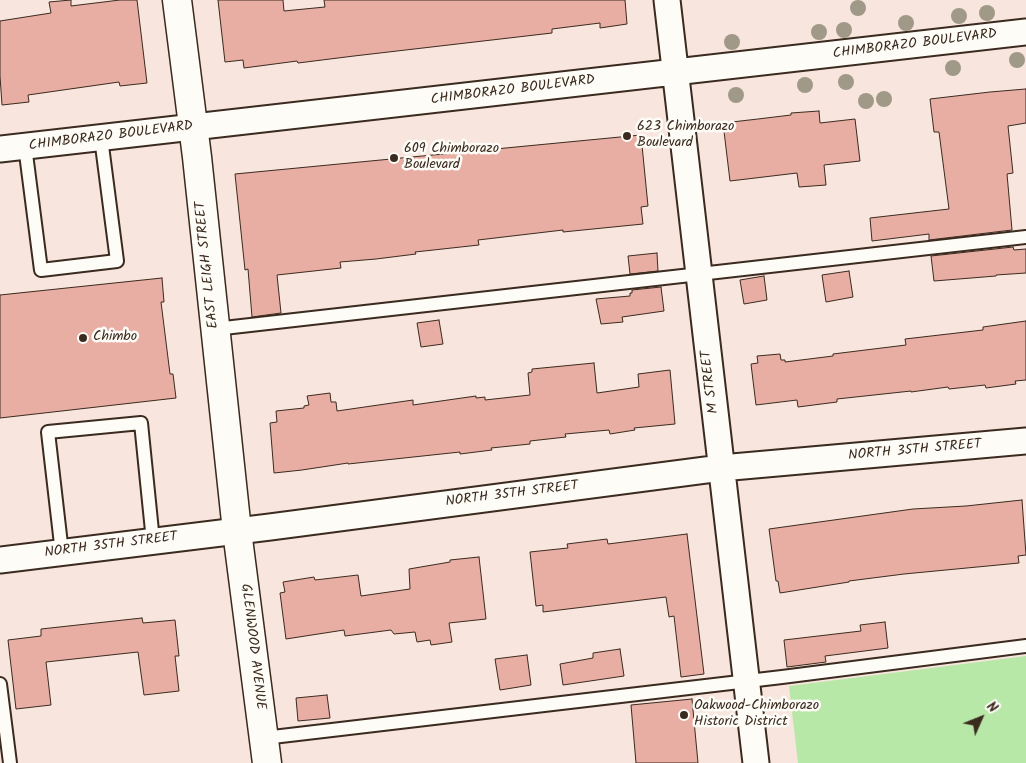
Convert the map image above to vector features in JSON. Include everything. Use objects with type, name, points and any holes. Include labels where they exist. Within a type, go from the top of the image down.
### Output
[{"type":"street","name":"EAST LEIGH STREET","points":[[177,0],[197,157],[237,531]]},
{"type":"street","name":"M STREET","points":[[666,0],[756,763]]},
{"type":"street","name":"CHIMBORAZO BOULEVARD","points":[[0,149],[1026,32]]},
{"type":"street","name":"NORTH 35TH STREET","points":[[0,560],[722,468],[1026,441]]},
{"type":"street","name":"GLENWOOD AVENUE","points":[[237,531],[265,751]]},
{"type":"lane","points":[[25,146],[41,270],[117,260],[101,138]]},
{"type":"lane","points":[[215,329],[1026,237]]},
{"type":"lane","points":[[62,552],[48,432],[141,423],[153,541]]},
{"type":"lane","points":[[265,751],[747,682],[1026,646]]},
{"type":"lane","points":[[0,684],[10,763]]},
{"type":"green space","points":[[1026,656],[1026,763],[798,763],[789,686]]},
{"type":"building","points":[[71,0],[71,6],[120,0],[137,0],[147,83],[120,86],[119,82],[28,95],[29,102],[2,105],[0,21],[51,13],[49,2]]},
{"type":"building","points":[[218,0],[283,0],[284,11],[325,7],[324,0],[625,0],[627,24],[600,28],[600,23],[552,29],[552,33],[244,68],[243,60],[225,62]]},
{"type":"building","points":[[1026,89],[1026,123],[1008,126],[1013,173],[1007,174],[1012,230],[929,240],[929,234],[872,241],[870,218],[949,209],[939,132],[934,132],[930,99]]},
{"type":"building","points":[[819,111],[820,123],[855,119],[860,161],[824,165],[826,185],[799,187],[797,173],[730,181],[723,123]]},
{"type":"building","points":[[641,135],[648,206],[641,207],[643,224],[563,232],[563,230],[478,240],[479,245],[340,262],[341,268],[277,275],[281,313],[252,317],[248,269],[245,270],[235,174]]},
{"type":"building","points":[[1013,247],[1014,250],[1026,249],[1026,273],[934,281],[931,256]]},
{"type":"building","points":[[657,253],[658,271],[630,274],[628,256]]},
{"type":"building","points":[[849,271],[853,297],[826,302],[822,275]]},
{"type":"building","points":[[764,276],[767,300],[744,304],[740,280]]},
{"type":"building","name":"Chimbo","points":[[162,278],[164,302],[161,302],[170,374],[173,374],[176,398],[0,418],[0,295]]},
{"type":"building","points":[[661,287],[664,311],[622,317],[623,322],[601,324],[596,299],[630,296],[632,290]]},
{"type":"building","points":[[439,320],[443,344],[421,347],[417,323]]},
{"type":"building","points":[[1026,321],[1026,380],[1015,381],[1016,384],[986,388],[985,385],[949,389],[948,387],[837,399],[837,402],[798,407],[797,400],[756,405],[751,364],[758,363],[757,356],[780,354],[781,360],[785,360],[785,362],[833,356],[833,354],[906,345],[905,339],[983,330],[983,327]]},
{"type":"building","points":[[594,363],[597,393],[639,387],[638,374],[670,370],[675,424],[634,428],[635,430],[610,434],[609,430],[565,434],[566,437],[530,441],[530,444],[491,448],[492,450],[460,454],[460,452],[348,463],[274,473],[270,423],[277,422],[276,411],[304,408],[304,406],[309,405],[307,396],[330,393],[331,402],[336,402],[337,411],[413,400],[413,405],[476,396],[476,398],[485,397],[485,400],[530,395],[528,373],[532,372],[532,369]]},
{"type":"building","points":[[1022,500],[1026,555],[1018,556],[1019,563],[904,574],[780,593],[778,581],[776,581],[769,529],[913,509]]},
{"type":"building","points":[[687,534],[704,674],[681,677],[674,616],[669,617],[666,597],[543,612],[543,605],[536,606],[530,552],[568,548],[567,544],[607,539],[608,544]]},
{"type":"building","points":[[479,557],[486,619],[449,623],[452,642],[431,645],[430,640],[417,642],[415,632],[394,634],[391,630],[345,636],[344,630],[286,639],[280,593],[285,592],[283,582],[314,577],[315,580],[358,575],[361,596],[410,589],[409,569],[450,562],[450,560]]},
{"type":"building","points":[[142,618],[143,623],[175,620],[179,656],[175,656],[179,691],[144,695],[138,652],[46,662],[51,705],[16,709],[8,640],[41,636],[41,629]]},
{"type":"building","points":[[885,622],[888,648],[825,656],[826,662],[787,667],[784,640],[861,631],[860,625]]},
{"type":"building","points":[[620,649],[624,676],[563,685],[560,664],[593,658],[593,653]]},
{"type":"building","points":[[527,655],[531,685],[500,690],[495,659]]},
{"type":"building","points":[[327,695],[330,718],[298,721],[296,698]]},
{"type":"building","points":[[692,699],[698,763],[636,763],[631,705]]},
{"type":"place","name":"623 Chimborazo Boulevard","points":[[627,136]]},
{"type":"place","name":"609 Chimborazo Boulevard","points":[[394,158]]},
{"type":"place","name":"Chimbo","points":[[83,338]]},
{"type":"place","name":"Oakwood-Chimborazo Historic District","points":[[684,715]]}]
